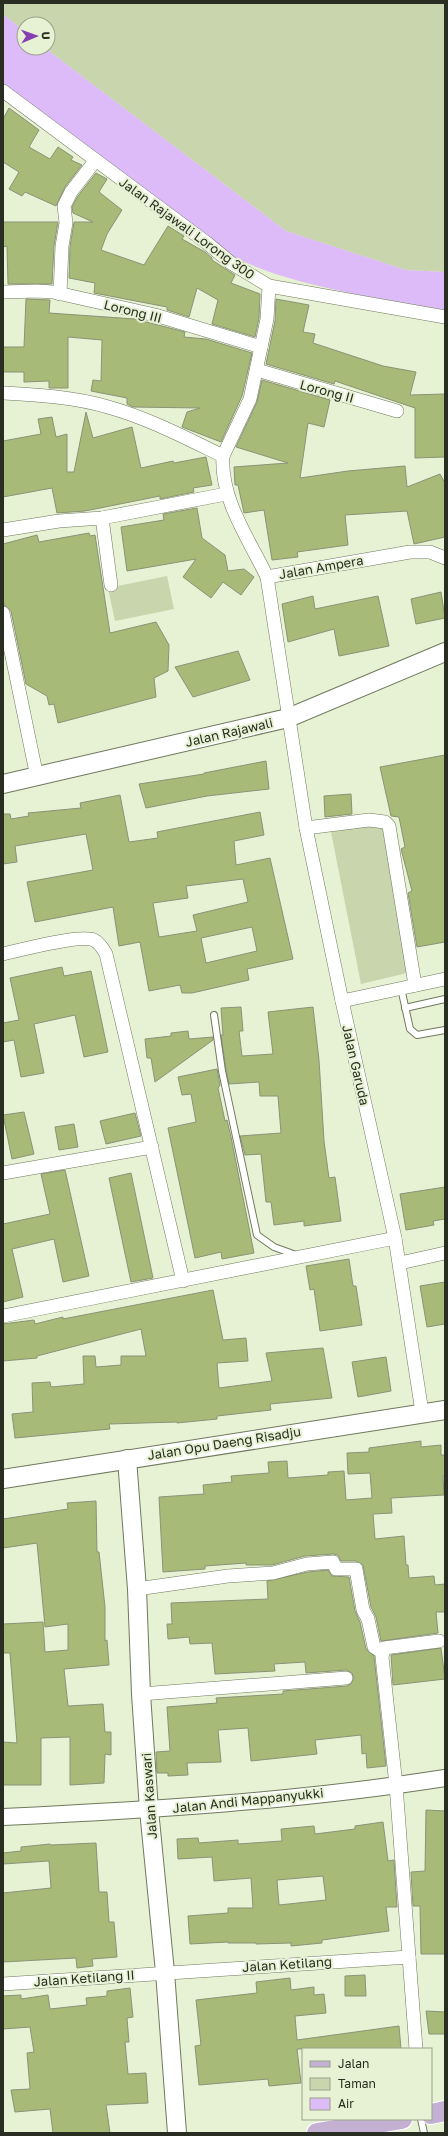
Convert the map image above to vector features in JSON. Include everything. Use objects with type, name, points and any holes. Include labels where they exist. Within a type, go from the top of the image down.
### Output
[{"type":"main road","name":"Jalan Rajawali","points":[[3,784],[288,718],[445,652]]},
{"type":"main road","name":"Jalan Opu Daeng Risadju","points":[[3,1479],[422,1412],[445,1410]]},
{"type":"main road","name":"Jalan Kaswari","points":[[127,1459],[137,1589],[141,1694],[149,1810],[165,1972],[176,2133]]},
{"type":"main road","points":[[432,2114],[445,2111]]},
{"type":"main road","points":[[325,2132],[396,2120]]},
{"type":"street","name":"Jalan Rajawali Lorong 300","points":[[3,91],[207,243],[231,263],[269,286],[267,319],[250,399],[223,456]]},
{"type":"street","points":[[60,294],[62,246],[66,223],[64,206],[71,192],[95,161]]},
{"type":"street","points":[[269,286],[445,317]]},
{"type":"street","name":"Lorong III","points":[[3,292],[37,290],[60,294],[155,315],[261,347]]},
{"type":"street","name":"Lorong II","points":[[257,370],[397,411]]},
{"type":"street","points":[[3,393],[51,396],[108,407],[169,430],[223,456],[223,474],[226,494],[267,577]]},
{"type":"street","points":[[3,530],[58,522],[102,518],[226,494]]},
{"type":"street","points":[[102,518],[111,585]]},
{"type":"street","name":"Jalan Ampera","points":[[288,718],[267,577],[410,552],[430,552],[445,558]]},
{"type":"street","points":[[3,613],[37,777]]},
{"type":"street","name":"Jalan Garuda","points":[[288,718],[306,828],[342,1001],[400,1263],[422,1412]]},
{"type":"street","points":[[306,828],[370,820],[385,822],[389,826],[415,985]]},
{"type":"street","points":[[3,954],[76,939],[94,940],[100,945],[106,954],[183,1280]]},
{"type":"street","points":[[342,1001],[445,979]]},
{"type":"street","points":[[3,1172],[152,1147]]},
{"type":"street","points":[[3,1316],[395,1238]]},
{"type":"street","points":[[400,1263],[445,1253]]},
{"type":"street","points":[[137,1589],[228,1576],[273,1573],[307,1564],[333,1562],[336,1569],[356,1569],[363,1610],[368,1619],[374,1647],[382,1652]]},
{"type":"street","points":[[416,2048],[396,1785],[382,1652],[383,1648],[387,1647],[438,1641]]},
{"type":"street","points":[[141,1694],[346,1678]]},
{"type":"street","name":"Jalan Andi Mappanyukki","points":[[3,1817],[149,1810],[396,1785],[445,1778]]},
{"type":"street","name":"Jalan Ketilang","points":[[165,1972],[409,1956]]},
{"type":"street","name":"Jalan Ketilang II","points":[[3,1984],[165,1972]]},
{"type":"lane","points":[[401,988],[410,1028],[417,1035],[445,1030]]},
{"type":"lane","points":[[405,1008],[445,999]]},
{"type":"lane","points":[[214,1015],[222,1071],[257,1235],[274,1248],[302,1256]]},
{"type":"lane","points":[[421,2120],[424,2133]]},
{"type":"green space","points":[[3,3],[445,3],[445,272],[406,270],[286,231],[56,56],[56,16],[16,16],[16,25],[3,14]]},
{"type":"green space","points":[[167,576],[174,609],[115,621],[108,588]]},
{"type":"green space","points":[[382,824],[384,827],[407,973],[361,984],[331,832]]},
{"type":"water","points":[[3,14],[16,25],[16,56],[56,56],[286,231],[406,270],[445,272],[445,311],[364,296],[308,283],[281,276],[232,256],[3,84]]},
{"type":"building","points":[[9,108],[39,130],[29,147],[50,159],[58,147],[73,157],[71,160],[82,165],[65,187],[56,206],[25,192],[22,196],[9,189],[19,172],[3,162],[3,119]]},
{"type":"building","points":[[96,173],[107,179],[99,192],[122,210],[107,234],[101,250],[144,265],[168,226],[184,236],[182,239],[205,252],[212,258],[212,260],[235,275],[231,283],[260,294],[259,318],[255,337],[212,324],[218,300],[197,288],[189,317],[167,310],[167,307],[94,293],[95,283],[69,278],[70,247],[74,222],[93,222],[73,213],[72,207],[78,196]]},
{"type":"building","points":[[3,222],[58,222],[54,246],[52,284],[8,284],[7,246],[3,247]]},
{"type":"building","points":[[26,299],[50,300],[49,313],[135,319],[185,332],[184,337],[206,339],[252,353],[242,396],[221,442],[182,427],[187,412],[200,408],[133,407],[127,404],[127,398],[91,391],[93,380],[101,381],[102,340],[68,337],[68,388],[49,388],[49,381],[24,382],[24,372],[3,372],[3,347],[24,347]]},
{"type":"building","points":[[276,299],[309,305],[303,332],[315,334],[313,343],[383,366],[416,372],[410,395],[445,394],[445,457],[415,458],[415,408],[335,381],[334,384],[266,364],[275,321]]},
{"type":"building","points":[[262,380],[330,400],[324,427],[308,423],[300,478],[348,471],[405,466],[407,487],[440,474],[445,483],[445,537],[414,544],[407,511],[345,515],[348,545],[297,552],[298,557],[272,560],[264,510],[244,513],[238,485],[235,485],[234,467],[288,463],[236,447],[257,402]]},
{"type":"building","points":[[86,412],[93,438],[132,427],[141,468],[173,461],[174,463],[206,457],[212,485],[193,488],[194,492],[160,499],[160,496],[85,511],[57,513],[52,488],[3,497],[3,441],[41,434],[38,419],[52,417],[56,437],[67,434],[67,472],[74,472]]},
{"type":"building","points":[[197,508],[202,538],[225,555],[228,571],[244,569],[254,577],[241,595],[223,582],[211,598],[183,577],[196,559],[127,571],[121,527],[164,520],[163,514]]},
{"type":"building","points":[[89,533],[90,536],[95,535],[110,633],[156,622],[169,645],[168,671],[154,678],[156,697],[58,723],[54,704],[49,705],[47,696],[26,684],[11,611],[4,605],[3,599],[3,544],[37,535],[39,542]]},
{"type":"building","points":[[441,592],[445,618],[416,624],[411,599]]},
{"type":"building","points":[[313,596],[315,609],[378,596],[389,646],[339,656],[334,629],[288,642],[282,604]]},
{"type":"building","points":[[238,651],[250,680],[193,697],[175,667]]},
{"type":"building","points":[[445,755],[445,942],[417,947],[408,893],[412,891],[401,849],[405,847],[399,817],[391,816],[380,767]]},
{"type":"building","points":[[266,761],[269,789],[207,796],[146,808],[139,784],[204,774]]},
{"type":"building","points":[[351,794],[352,814],[325,817],[324,796]]},
{"type":"building","points":[[120,795],[129,842],[158,838],[157,832],[260,812],[264,835],[234,841],[236,865],[270,858],[293,959],[247,969],[249,980],[192,993],[182,993],[180,985],[149,991],[140,942],[119,946],[113,907],[35,922],[27,882],[93,870],[86,834],[15,846],[17,862],[3,864],[3,814],[10,814],[11,819],[29,816],[28,813],[81,808],[80,803]],"holes":[[[243,879],[248,902],[193,915],[197,931],[159,937],[153,903],[188,898],[186,886]],[[252,927],[257,951],[206,963],[201,938]]]},
{"type":"building","points":[[62,967],[64,976],[91,971],[108,1052],[84,1057],[75,1015],[34,1024],[44,1073],[21,1077],[14,1040],[3,1042],[3,1023],[19,1020],[10,978]]},
{"type":"building","points":[[241,1007],[243,1031],[239,1031],[242,1056],[273,1054],[268,1012],[313,1007],[319,1060],[324,1141],[329,1178],[335,1177],[341,1221],[304,1226],[304,1221],[274,1225],[271,1202],[266,1202],[261,1154],[245,1155],[240,1136],[281,1133],[278,1096],[260,1096],[259,1082],[229,1084],[226,1070],[221,1035],[223,1035],[221,1008]]},
{"type":"building","points":[[188,1031],[189,1039],[213,1037],[213,1040],[155,1082],[151,1058],[147,1058],[145,1039],[171,1036],[171,1033]]},
{"type":"building","points":[[217,1069],[220,1085],[218,1088],[225,1121],[227,1120],[231,1137],[254,1253],[222,1259],[221,1252],[195,1258],[168,1128],[196,1122],[191,1094],[182,1095],[178,1077]]},
{"type":"building","points":[[24,1112],[34,1154],[12,1159],[3,1115]]},
{"type":"building","points":[[135,1113],[141,1136],[106,1144],[100,1121]]},
{"type":"building","points":[[74,1124],[78,1147],[59,1150],[55,1127]]},
{"type":"building","points":[[65,1170],[89,1276],[63,1282],[54,1239],[12,1249],[23,1297],[3,1302],[3,1224],[50,1214],[41,1174]]},
{"type":"building","points":[[131,1173],[153,1278],[131,1282],[109,1178]]},
{"type":"building","points":[[445,1187],[445,1219],[433,1221],[434,1225],[406,1230],[400,1194]]},
{"type":"building","points":[[349,1259],[353,1286],[356,1286],[362,1325],[320,1331],[314,1289],[310,1290],[306,1266]]},
{"type":"building","points":[[445,1282],[445,1324],[427,1327],[420,1286]]},
{"type":"building","points":[[213,1290],[223,1340],[246,1338],[248,1361],[217,1363],[219,1388],[272,1381],[266,1353],[323,1348],[332,1398],[270,1404],[271,1410],[217,1416],[217,1419],[177,1423],[109,1424],[110,1429],[15,1438],[12,1414],[33,1412],[32,1383],[50,1382],[51,1387],[84,1384],[83,1356],[95,1356],[96,1367],[121,1365],[121,1356],[146,1356],[141,1329],[37,1356],[37,1358],[3,1361],[3,1324],[34,1320],[35,1324],[63,1317],[63,1319]]},
{"type":"building","points":[[386,1357],[391,1391],[358,1397],[352,1362]]},
{"type":"building","points":[[421,1441],[421,1447],[441,1445],[441,1455],[445,1455],[445,1476],[443,1476],[444,1495],[391,1498],[392,1513],[373,1514],[375,1539],[404,1536],[406,1565],[408,1565],[409,1578],[434,1576],[435,1585],[445,1584],[445,1612],[436,1612],[438,1633],[381,1641],[376,1617],[371,1607],[363,1565],[356,1561],[341,1561],[338,1555],[305,1556],[272,1565],[246,1565],[246,1563],[205,1566],[205,1569],[163,1572],[159,1497],[204,1494],[203,1485],[232,1482],[231,1476],[269,1473],[268,1462],[287,1461],[288,1478],[328,1475],[328,1472],[344,1471],[346,1500],[372,1498],[370,1473],[348,1474],[347,1453],[369,1452],[369,1448]]},
{"type":"building","points":[[96,1501],[97,1552],[99,1552],[105,1607],[105,1641],[107,1640],[109,1665],[64,1669],[68,1706],[103,1704],[105,1732],[111,1732],[111,1755],[105,1754],[104,1783],[70,1785],[70,1737],[41,1738],[41,1785],[3,1785],[3,1742],[17,1743],[10,1653],[3,1653],[3,1624],[43,1622],[45,1652],[68,1650],[68,1624],[45,1627],[37,1543],[3,1548],[3,1519],[68,1509],[67,1503]]},
{"type":"building","points":[[328,1570],[332,1576],[349,1577],[355,1611],[360,1622],[366,1649],[374,1656],[386,1766],[367,1768],[366,1753],[362,1754],[361,1735],[315,1740],[317,1754],[251,1761],[248,1728],[218,1730],[221,1762],[187,1763],[188,1775],[168,1776],[168,1773],[157,1773],[156,1752],[170,1751],[167,1707],[217,1703],[216,1698],[283,1694],[283,1691],[347,1686],[351,1684],[354,1678],[352,1673],[346,1670],[306,1673],[305,1662],[274,1664],[275,1671],[215,1674],[212,1643],[190,1644],[189,1637],[168,1639],[167,1624],[172,1624],[171,1603],[268,1599],[267,1581],[308,1572]]},
{"type":"building","points":[[441,1648],[445,1679],[393,1685],[391,1655]]},
{"type":"building","points":[[426,1810],[445,1811],[445,1954],[421,1954],[420,1906],[413,1906],[411,1872],[425,1871]]},
{"type":"building","points":[[383,1822],[388,1861],[394,1860],[397,1907],[386,1907],[389,1931],[322,1940],[322,1943],[291,1946],[291,1943],[256,1944],[228,1942],[190,1944],[188,1916],[228,1913],[228,1908],[253,1908],[251,1878],[214,1881],[212,1857],[178,1859],[177,1839],[198,1838],[199,1843],[238,1840],[238,1844],[282,1841],[281,1829],[314,1826],[315,1834],[355,1829],[355,1826]],"holes":[[[323,1876],[326,1900],[279,1905],[277,1880]]]},
{"type":"building","points":[[96,1843],[99,1892],[107,1892],[109,1922],[114,1922],[117,1957],[92,1959],[93,1966],[77,1968],[76,1958],[3,1962],[3,1893],[51,1888],[49,1861],[3,1864],[3,1853],[21,1851],[21,1847],[50,1844]]},
{"type":"building","points":[[365,1975],[366,1996],[345,1996],[345,1976]]},
{"type":"building","points":[[290,1978],[291,1990],[314,1987],[314,1995],[324,1994],[326,2013],[295,2016],[297,2040],[399,2026],[401,2048],[302,2048],[297,2049],[301,2083],[269,2086],[268,2079],[199,2085],[195,2046],[201,2045],[196,2000],[257,1993],[256,1982]]},
{"type":"building","points":[[130,1988],[133,2017],[127,2018],[129,2042],[125,2042],[128,2074],[146,2073],[148,2103],[106,2105],[110,2133],[53,2133],[50,2109],[15,2112],[11,2090],[30,2089],[27,2053],[34,2052],[30,2027],[3,2029],[3,1996],[21,1995],[21,1999],[48,1995],[50,2009],[87,2005],[86,1998],[107,1996],[107,1991]]},
{"type":"building","points":[[426,2011],[445,2012],[445,2034],[429,2034]]}]
